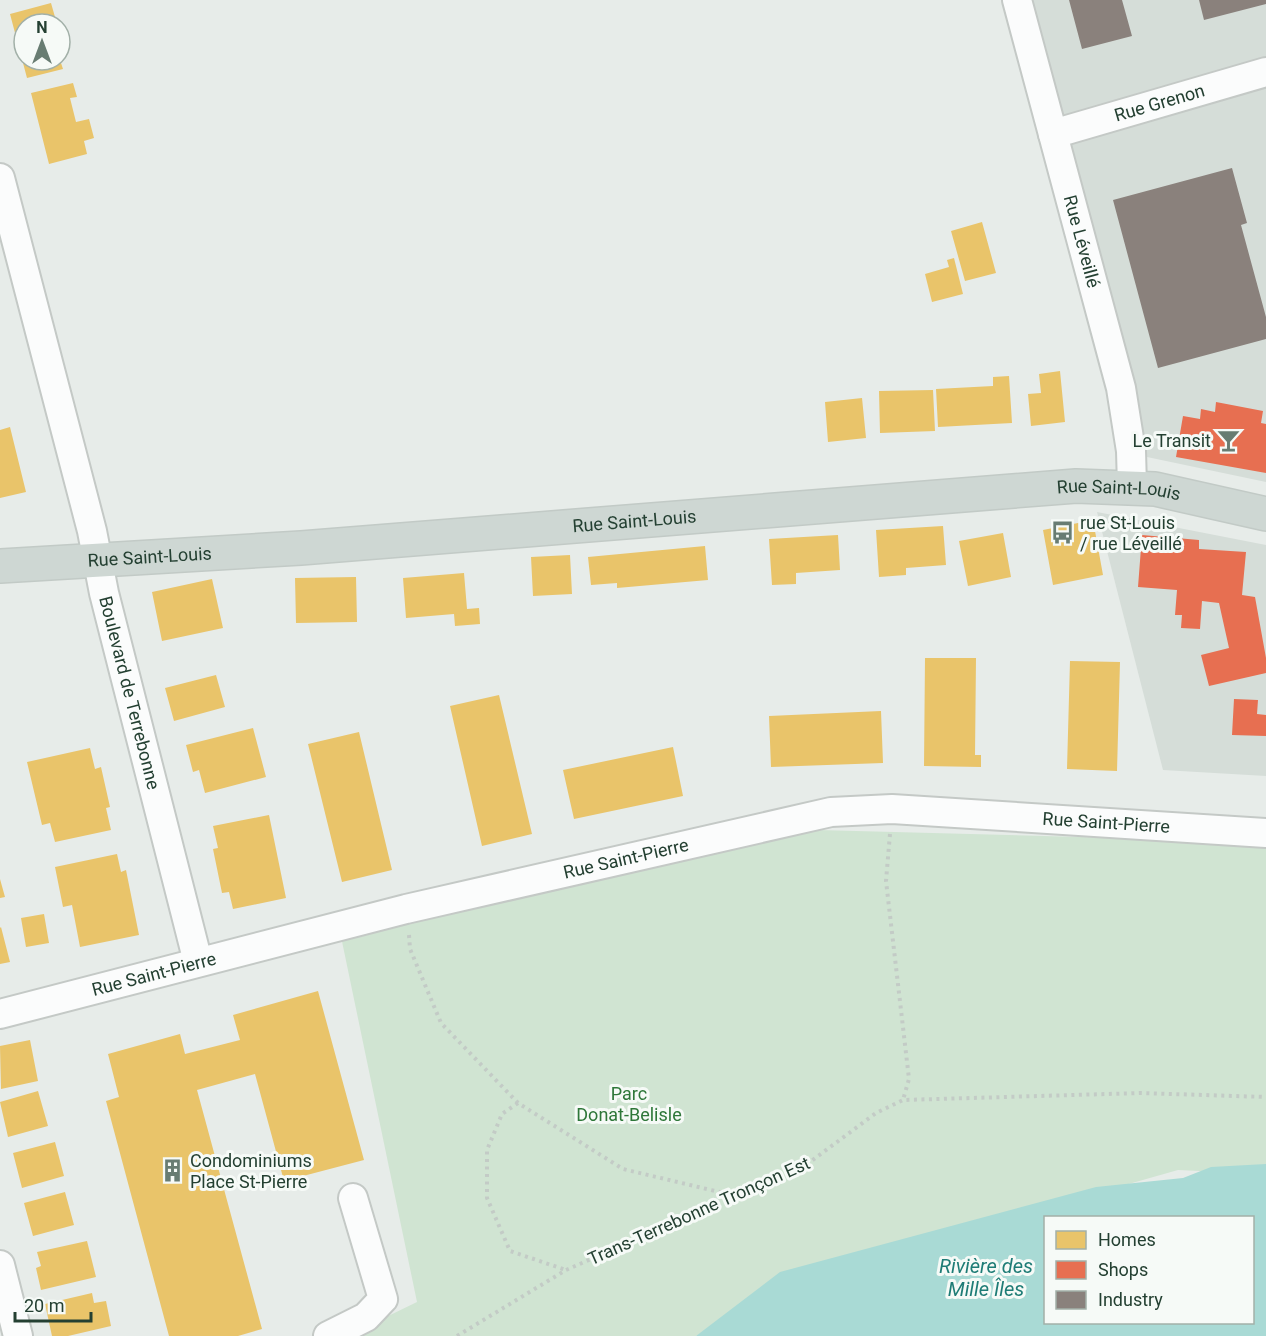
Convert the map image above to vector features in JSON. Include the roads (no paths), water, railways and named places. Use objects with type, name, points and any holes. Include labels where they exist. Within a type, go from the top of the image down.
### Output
[{"type":"main road","name":"Rue Saint-Louis","points":[[0,566],[455,536],[1076,486],[1132,486],[1266,514]]},
{"type":"street","name":"Rue Léveillé","points":[[1017,0],[1121,388],[1131,451],[1132,486]]},
{"type":"street","name":"Rue Grenon","points":[[1053,134],[1266,72]]},
{"type":"street","name":"Boulevard de Terrebonne","points":[[0,178],[92,531],[198,962]]},
{"type":"street","name":"Rue Saint-Pierre","points":[[0,1014],[405,909],[831,812],[892,809],[1266,833]]},
{"type":"street","points":[[328,1336],[366,1317],[383,1299],[353,1198]]},
{"type":"street","points":[[0,1265],[18,1336]]},
{"type":"water","name":"Rivière des Mille Îles","points":[[1266,1164],[1266,1336],[696,1336],[780,1272],[1096,1187],[1183,1178],[1211,1167]]},
{"type":"place","name":"Le Transit","points":[[1229,441]]},
{"type":"place","name":"rue St-Louis / rue Léveillé","points":[[1062,533]]},
{"type":"place","name":"Condominiums Place St-Pierre","points":[[172,1171]]},
{"type":"park label","name":"Parc Donat-Belisle","points":[[629,1104]]}]
